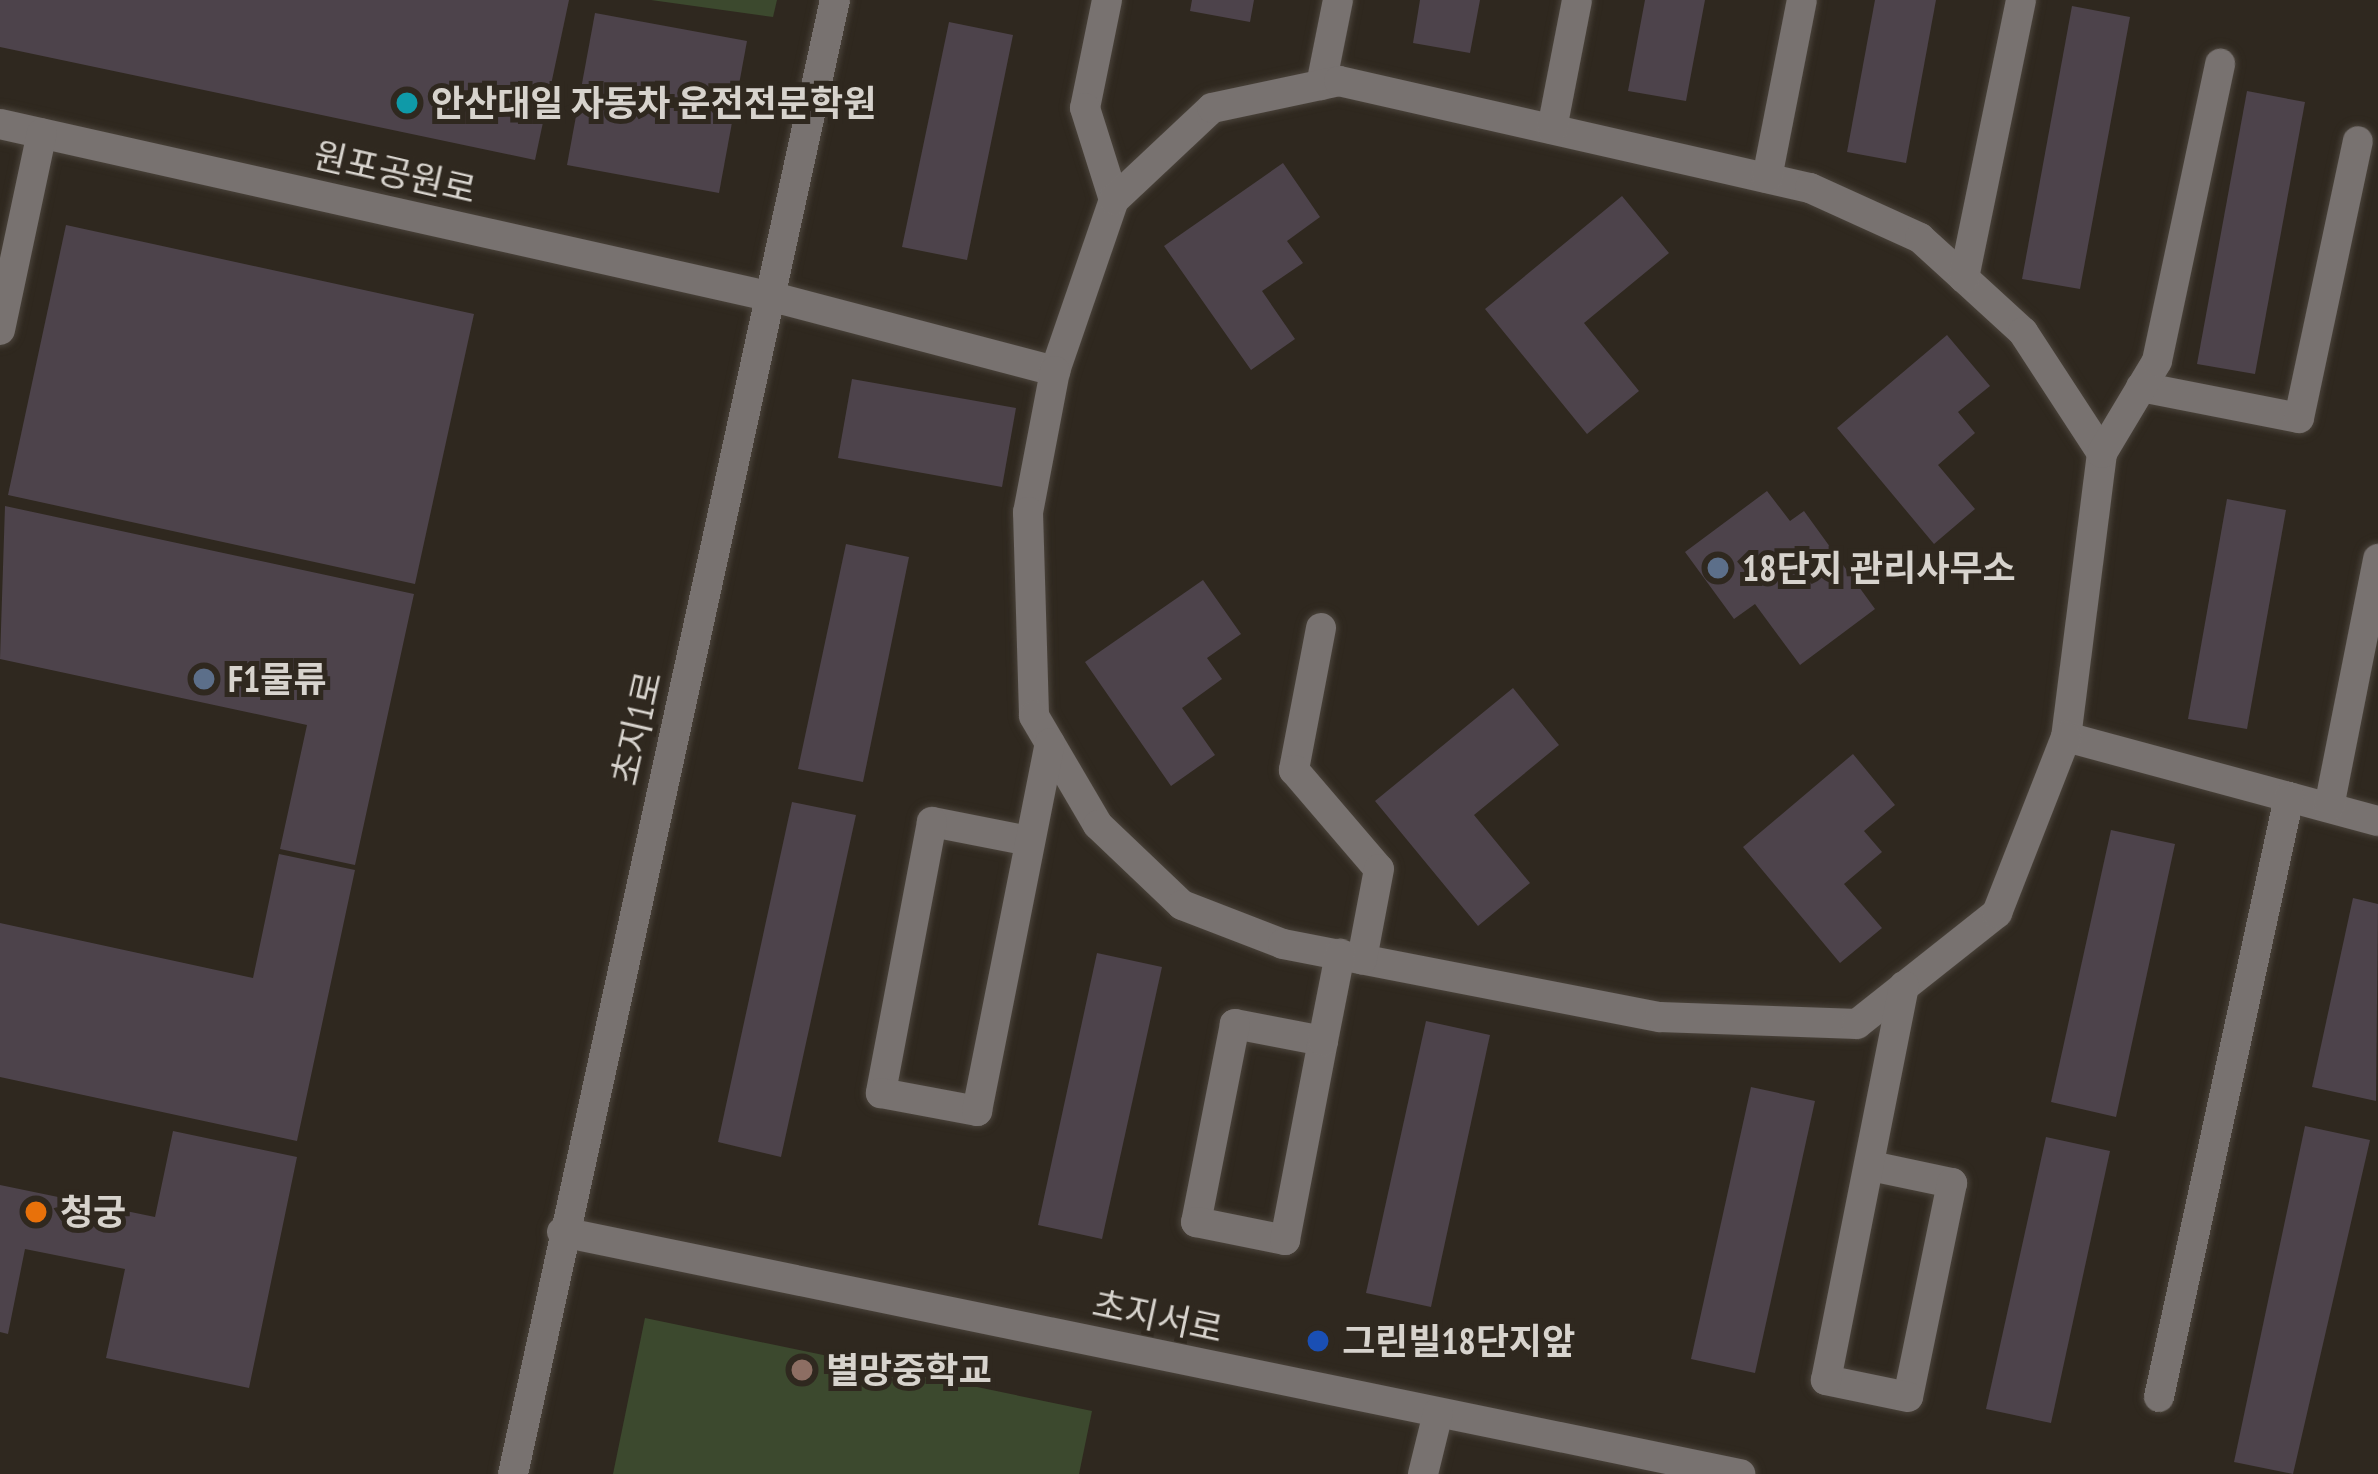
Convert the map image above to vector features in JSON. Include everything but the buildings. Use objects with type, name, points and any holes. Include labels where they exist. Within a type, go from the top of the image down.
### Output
[{"type":"street","name":"초지1로","points":[[513,1474],[562,1232],[773,297],[835,0]]},
{"type":"street","points":[[1107,0],[1085,108],[1114,200]]},
{"type":"street","points":[[1321,85],[1338,0]]},
{"type":"street","points":[[1552,129],[1577,0]]},
{"type":"street","points":[[1766,178],[1802,0]]},
{"type":"street","points":[[1964,278],[2021,0]]},
{"type":"street","points":[[2102,453],[2023,332],[1920,238],[1810,188],[1340,81],[1212,108],[1114,200],[1055,371],[1028,512],[1034,716],[1098,824],[1182,905],[1283,944],[1660,1017],[1857,1024],[1996,913],[2066,737],[2102,453],[2157,361],[2220,64]]},
{"type":"street","name":"원포공원로","points":[[0,124],[773,297],[1055,371]]},
{"type":"street","points":[[0,330],[42,133]]},
{"type":"street","points":[[2141,387],[2299,418],[2358,141]]},
{"type":"street","points":[[2329,807],[2378,559]]},
{"type":"street","points":[[1321,628],[1294,770],[1379,869],[1323,1041],[1285,1240],[1196,1222],[1235,1024],[1323,1041]]},
{"type":"street","points":[[2066,737],[2378,820]]},
{"type":"street","points":[[1028,841],[932,822],[881,1093],[977,1111],[1050,743]]},
{"type":"street","points":[[2159,1397],[2289,797]]},
{"type":"street","points":[[1871,1166],[1952,1183],[1908,1397],[1826,1380],[1904,986]]},
{"type":"street","name":"초지서로","points":[[562,1232],[1740,1474]]},
{"type":"street","points":[[1423,1474],[1438,1413]]},
{"type":"green space","points":[[651,0],[777,0],[773,17]]},
{"type":"green space","name":"별망중학교","points":[[645,1318],[1092,1411],[1079,1474],[613,1474]]},
{"type":"place","name":"안산대일 자동차 운전전문학원","points":[[407,103]]},
{"type":"place","name":"18단지 관리사무소","points":[[1718,568]]},
{"type":"place","name":"F1물류","points":[[204,679]]},
{"type":"place","name":"청궁","points":[[36,1212]]},
{"type":"place","name":"그린빌18단지앞","points":[[1318,1341]]},
{"type":"place","name":"별망중학교","points":[[802,1370]]}]
